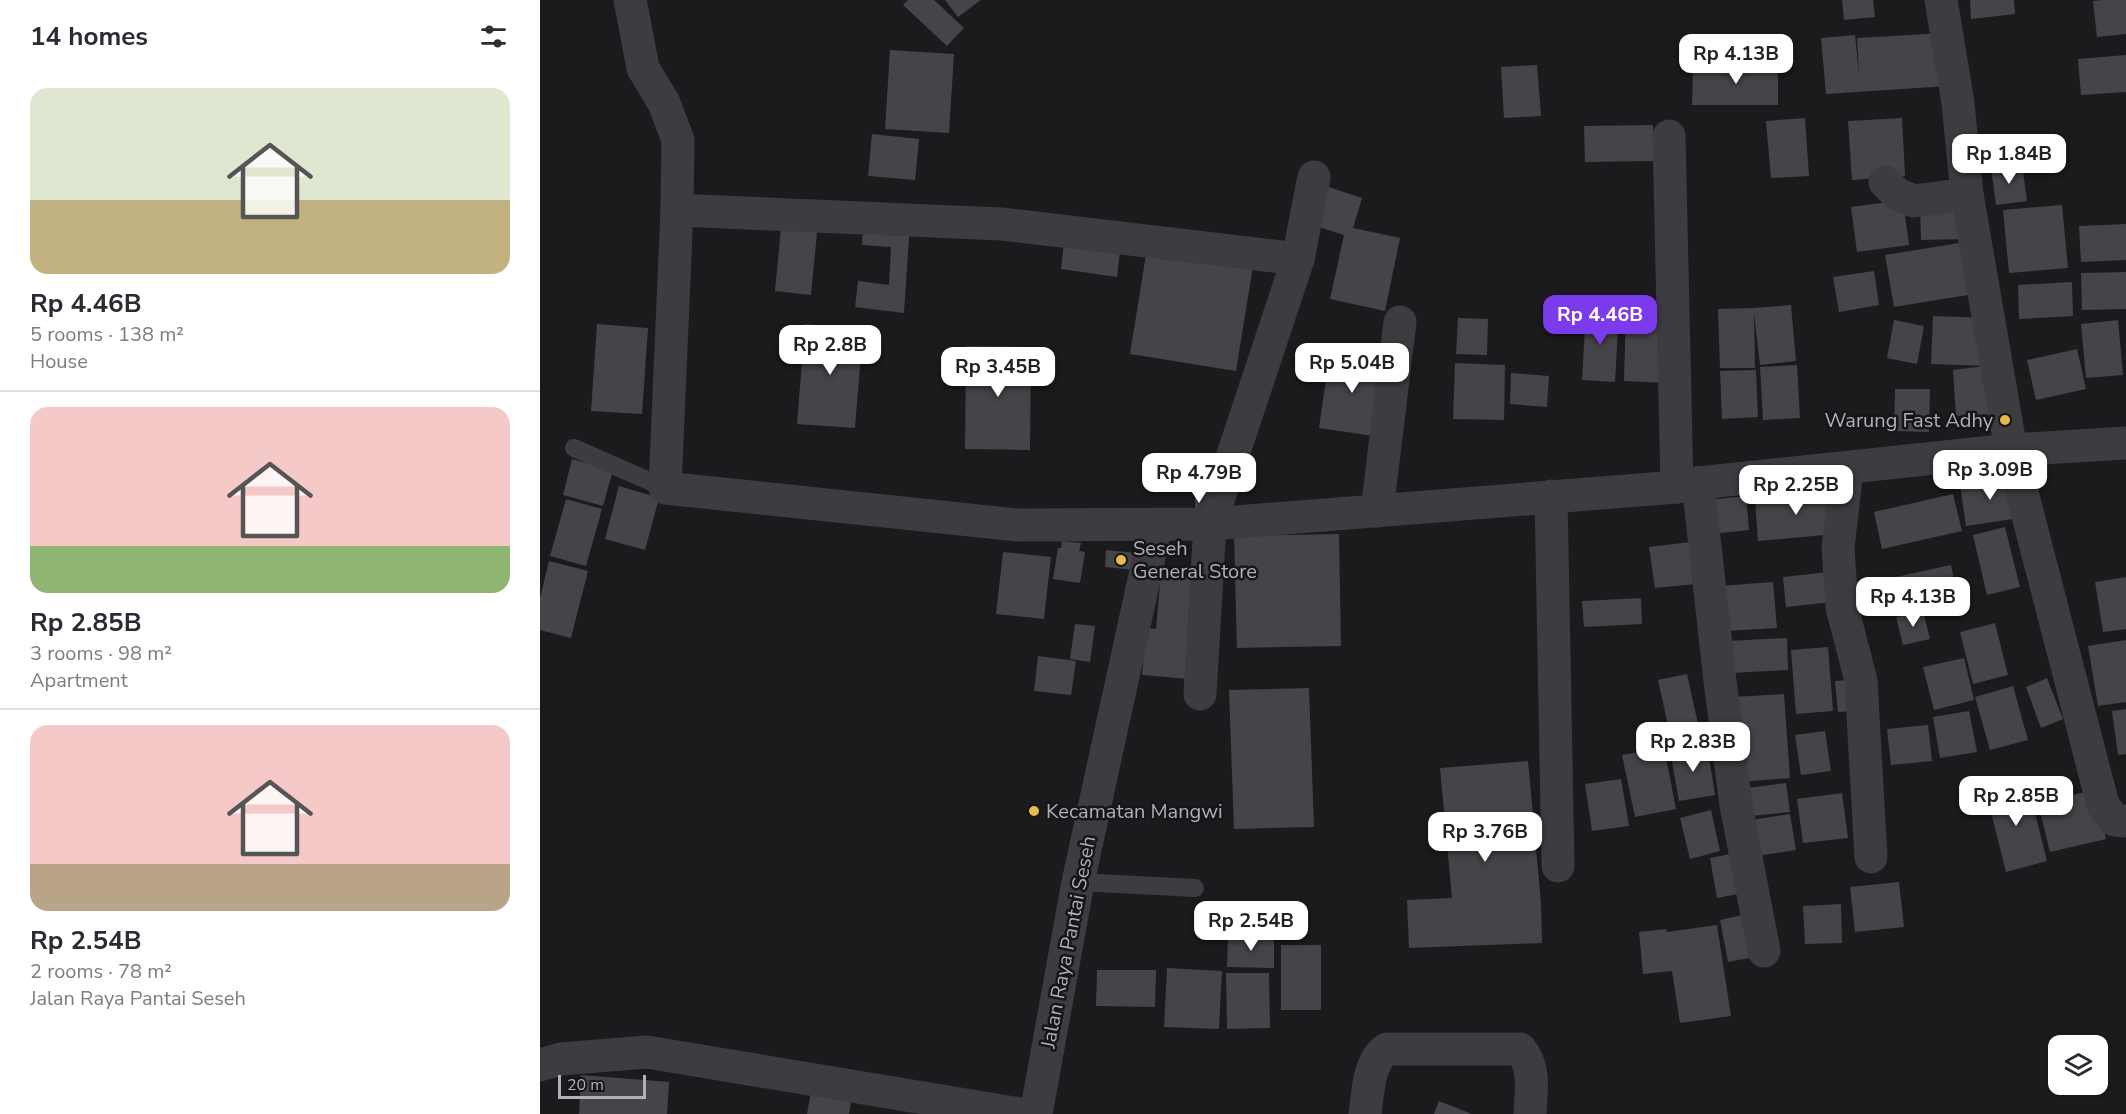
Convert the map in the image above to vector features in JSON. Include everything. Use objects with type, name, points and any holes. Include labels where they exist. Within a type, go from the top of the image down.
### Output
[{"type":"street","points":[[1941,0],[1958,103],[1968,194],[2011,450],[2103,805],[2114,820],[2126,822]]},
{"type":"street","points":[[636,1],[643,68],[664,103],[678,140],[665,488],[1018,525],[1210,524],[1687,485],[2011,450],[2126,443]]},
{"type":"street","points":[[1669,136],[1687,485],[1720,681],[1736,805],[1764,951]]},
{"type":"street","points":[[1200,694],[1210,524],[1299,259],[1314,177]]},
{"type":"street","points":[[1885,182],[1897,194],[1914,201],[1968,194]]},
{"type":"street","points":[[677,210],[1002,224],[1299,259]]},
{"type":"street","points":[[1377,511],[1400,322]]},
{"type":"street","points":[[1847,469],[1838,548],[1842,607],[1861,681],[1871,858]]},
{"type":"street","points":[[1551,496],[1558,866]]},
{"type":"street","name":"Jalan Raya Pantai Seseh","points":[[1036,1114],[1077,882],[1156,525]]},
{"type":"street","points":[[1365,1114],[1374,1063],[1387,1049],[1520,1049],[1528,1058],[1532,1070],[1530,1114]]},
{"type":"street","points":[[540,1065],[561,1059],[647,1052],[1020,1114]]},
{"type":"lane","points":[[574,448],[665,488]]},
{"type":"lane","points":[[1077,882],[1195,888]]},
{"type":"building","points":[[908,0],[934,0],[964,28],[947,46],[903,5]]},
{"type":"building","points":[[945,0],[981,0],[958,17]]},
{"type":"building","points":[[1842,0],[1873,0],[1875,17],[1844,20]]},
{"type":"building","points":[[1970,0],[2014,0],[2015,14],[1971,19]]},
{"type":"building","points":[[2126,0],[2126,34],[2097,37],[2093,1]]},
{"type":"building","points":[[1945,33],[1948,86],[1826,94],[1821,38],[1855,35],[1859,75],[1857,38]]},
{"type":"building","points":[[890,50],[954,54],[949,133],[885,129]]},
{"type":"building","points":[[2126,55],[2126,92],[2081,95],[2078,59]]},
{"type":"building","points":[[1778,64],[1778,105],[1692,105],[1693,66]]},
{"type":"building","points":[[1537,65],[1541,116],[1504,118],[1501,67]]},
{"type":"building","points":[[1805,118],[1809,176],[1771,178],[1766,121]]},
{"type":"building","points":[[1902,118],[1905,176],[1852,180],[1848,121]]},
{"type":"building","points":[[1653,125],[1654,161],[1585,162],[1584,126]]},
{"type":"building","points":[[872,134],[919,139],[915,180],[868,176]]},
{"type":"building","points":[[2022,164],[2027,201],[1996,205],[1991,168]]},
{"type":"building","points":[[1329,187],[1362,198],[1353,228],[1400,238],[1385,311],[1330,299],[1344,235],[1316,226]]},
{"type":"building","points":[[1903,200],[1909,245],[1857,252],[1851,207]]},
{"type":"building","points":[[1967,205],[1967,239],[1921,240],[1920,206]]},
{"type":"building","points":[[2062,205],[2068,268],[2009,273],[2003,210]]},
{"type":"building","points":[[782,218],[818,222],[811,295],[775,291]]},
{"type":"building","points":[[863,220],[910,223],[904,313],[855,307],[858,281],[889,285],[891,247],[862,245]]},
{"type":"building","points":[[2126,224],[2126,260],[2081,262],[2079,226]]},
{"type":"building","points":[[1065,234],[1121,242],[1117,277],[1061,269]]},
{"type":"building","points":[[1148,242],[1254,260],[1236,371],[1130,354]]},
{"type":"building","points":[[1966,242],[1974,294],[1894,307],[1885,255]]},
{"type":"building","points":[[1874,271],[1879,305],[1839,312],[1833,277]]},
{"type":"building","points":[[2126,272],[2126,309],[2082,310],[2081,273]]},
{"type":"building","points":[[2072,282],[2073,316],[2019,319],[2018,285]]},
{"type":"building","points":[[1791,305],[1796,361],[1760,365],[1754,313],[1755,368],[1720,368],[1718,309]]},
{"type":"building","points":[[1586,309],[1619,311],[1615,382],[1582,380]]},
{"type":"building","points":[[1626,309],[1669,310],[1667,383],[1624,381]]},
{"type":"building","points":[[1933,316],[1986,318],[1995,414],[1956,416],[1953,370],[1985,366],[1931,364]]},
{"type":"building","points":[[1458,318],[1488,319],[1487,355],[1456,354]]},
{"type":"building","points":[[1894,320],[1924,326],[1917,364],[1887,358]]},
{"type":"building","points":[[2118,320],[2123,375],[2086,378],[2081,324]]},
{"type":"building","points":[[597,324],[648,328],[642,414],[591,411]]},
{"type":"building","points":[[805,324],[863,329],[855,428],[797,424]]},
{"type":"building","points":[[966,346],[1031,347],[1030,450],[965,449]]},
{"type":"building","points":[[2077,349],[2086,389],[2036,400],[2027,360]]},
{"type":"building","points":[[1330,352],[1385,360],[1374,436],[1319,428]]},
{"type":"building","points":[[1455,363],[1505,365],[1504,420],[1453,419]]},
{"type":"building","points":[[1797,365],[1800,418],[1763,420],[1760,367]]},
{"type":"building","points":[[1756,370],[1758,417],[1722,419],[1720,371]]},
{"type":"building","points":[[1511,373],[1549,376],[1547,407],[1510,404]]},
{"type":"building","points":[[1895,389],[1930,389],[1929,432],[1894,431]]},
{"type":"building","points":[[572,459],[613,470],[603,506],[563,495]]},
{"type":"building","points":[[2014,476],[2020,518],[1966,526],[1960,485]]},
{"type":"building","points":[[619,486],[659,498],[645,550],[605,539]]},
{"type":"building","points":[[1833,491],[1836,534],[1758,541],[1755,498]]},
{"type":"building","points":[[1195,492],[1206,492],[1195,529]]},
{"type":"building","points":[[1953,494],[1962,531],[1882,549],[1874,512]]},
{"type":"building","points":[[1746,496],[1749,530],[1712,534],[1709,500]]},
{"type":"building","points":[[566,499],[602,509],[586,566],[550,556]]},
{"type":"building","points":[[2005,527],[2020,587],[1987,595],[1973,535]]},
{"type":"building","points":[[1339,534],[1341,646],[1237,648],[1234,536]]},
{"type":"building","points":[[1062,541],[1081,543],[1079,551],[1085,552],[1080,583],[1053,579],[1058,548],[1061,548]]},
{"type":"building","points":[[1690,542],[1696,584],[1655,588],[1649,547]]},
{"type":"building","name":"Seseh General Store","points":[[1106,550],[1137,553],[1135,570],[1105,567]]},
{"type":"building","points":[[1003,552],[1051,557],[1044,619],[996,614]]},
{"type":"building","points":[[549,561],[588,571],[571,638],[540,630],[540,598]]},
{"type":"building","points":[[1951,565],[1958,598],[1898,611],[1891,578]]},
{"type":"building","points":[[1829,572],[1832,602],[1786,607],[1783,577]]},
{"type":"building","points":[[1161,573],[1197,576],[1189,679],[1142,675],[1146,628],[1156,629]]},
{"type":"building","points":[[2126,577],[2126,629],[2103,632],[2095,582]]},
{"type":"building","points":[[1773,582],[1777,628],[1726,631],[1719,586]]},
{"type":"building","points":[[1641,598],[1642,624],[1584,627],[1582,601]]},
{"type":"building","points":[[1923,611],[1930,639],[1903,645],[1896,617]]},
{"type":"building","points":[[1995,623],[2008,675],[1973,684],[1960,632]]},
{"type":"building","points":[[1075,624],[1095,626],[1090,662],[1070,659]]},
{"type":"building","points":[[1787,638],[1788,670],[1729,673],[1727,641]]},
{"type":"building","points":[[2126,640],[2126,702],[2098,706],[2088,646]]},
{"type":"building","points":[[1828,647],[1833,711],[1796,714],[1791,650]]},
{"type":"building","points":[[1038,656],[1076,661],[1071,695],[1034,691]]},
{"type":"building","points":[[1964,658],[1974,700],[1934,710],[1923,667]]},
{"type":"building","points":[[1687,674],[1700,733],[1671,739],[1658,680]]},
{"type":"building","points":[[2047,678],[2063,719],[2041,728],[2026,687]]},
{"type":"building","points":[[1850,680],[1853,711],[1838,712],[1835,681]]},
{"type":"building","points":[[2013,686],[2028,740],[1990,750],[1975,697]]},
{"type":"building","points":[[1309,688],[1314,827],[1234,829],[1229,690]]},
{"type":"building","points":[[1784,694],[1790,778],[1739,782],[1733,697]]},
{"type":"building","points":[[2126,709],[2126,754],[2118,755],[2112,711]]},
{"type":"building","points":[[1969,711],[1977,752],[1940,758],[1933,717]]},
{"type":"building","points":[[1928,725],[1932,761],[1891,765],[1887,729]]},
{"type":"building","points":[[1825,731],[1831,771],[1801,775],[1795,735]]},
{"type":"building","points":[[1707,744],[1715,795],[1679,801],[1670,751]]},
{"type":"building","points":[[1664,747],[1676,809],[1635,817],[1622,755]]},
{"type":"building","points":[[1528,761],[1541,903],[1542,943],[1409,948],[1407,900],[1452,898],[1440,768]]},
{"type":"building","points":[[1621,779],[1629,826],[1592,831],[1585,784]]},
{"type":"building","points":[[2027,782],[2047,861],[2006,872],[1986,792]]},
{"type":"building","points":[[1786,783],[1790,812],[1751,816],[1747,788]]},
{"type":"building","points":[[2094,790],[2106,839],[2050,852],[2038,803]]},
{"type":"building","points":[[1842,793],[1848,838],[1803,843],[1797,799]]},
{"type":"building","points":[[1711,810],[1720,851],[1690,859],[1680,818]]},
{"type":"building","points":[[1790,814],[1796,850],[1756,856],[1751,820]]},
{"type":"building","points":[[1736,853],[1743,893],[1717,898],[1710,858]]},
{"type":"building","points":[[1899,882],[1904,927],[1855,932],[1850,887]]},
{"type":"building","points":[[1841,904],[1842,943],[1805,944],[1803,906]]},
{"type":"building","points":[[1752,913],[1760,956],[1728,962],[1720,920]]},
{"type":"building","points":[[1717,925],[1731,1016],[1680,1023],[1672,971],[1643,974],[1639,932],[1666,929],[1667,932]]},
{"type":"building","points":[[1228,936],[1274,937],[1274,968],[1227,967]]},
{"type":"building","points":[[1281,945],[1321,945],[1321,1010],[1281,1010]]},
{"type":"building","points":[[1167,968],[1222,971],[1219,1029],[1164,1027]]},
{"type":"building","points":[[1097,970],[1156,970],[1155,1007],[1096,1006]]},
{"type":"building","points":[[1226,973],[1269,973],[1270,1028],[1227,1029]]},
{"type":"building","points":[[581,1075],[669,1082],[667,1114],[579,1114]]},
{"type":"building","points":[[811,1091],[852,1097],[849,1114],[807,1114]]},
{"type":"building","points":[[1439,1101],[1472,1114],[1434,1114]]},
{"type":"place","name":"Warung Fast Adhy","points":[[2005,420]]},
{"type":"place","name":"Seseh General Store","points":[[1121,560]]},
{"type":"place","name":"Kecamatan Mangwi","points":[[1034,811]]}]
